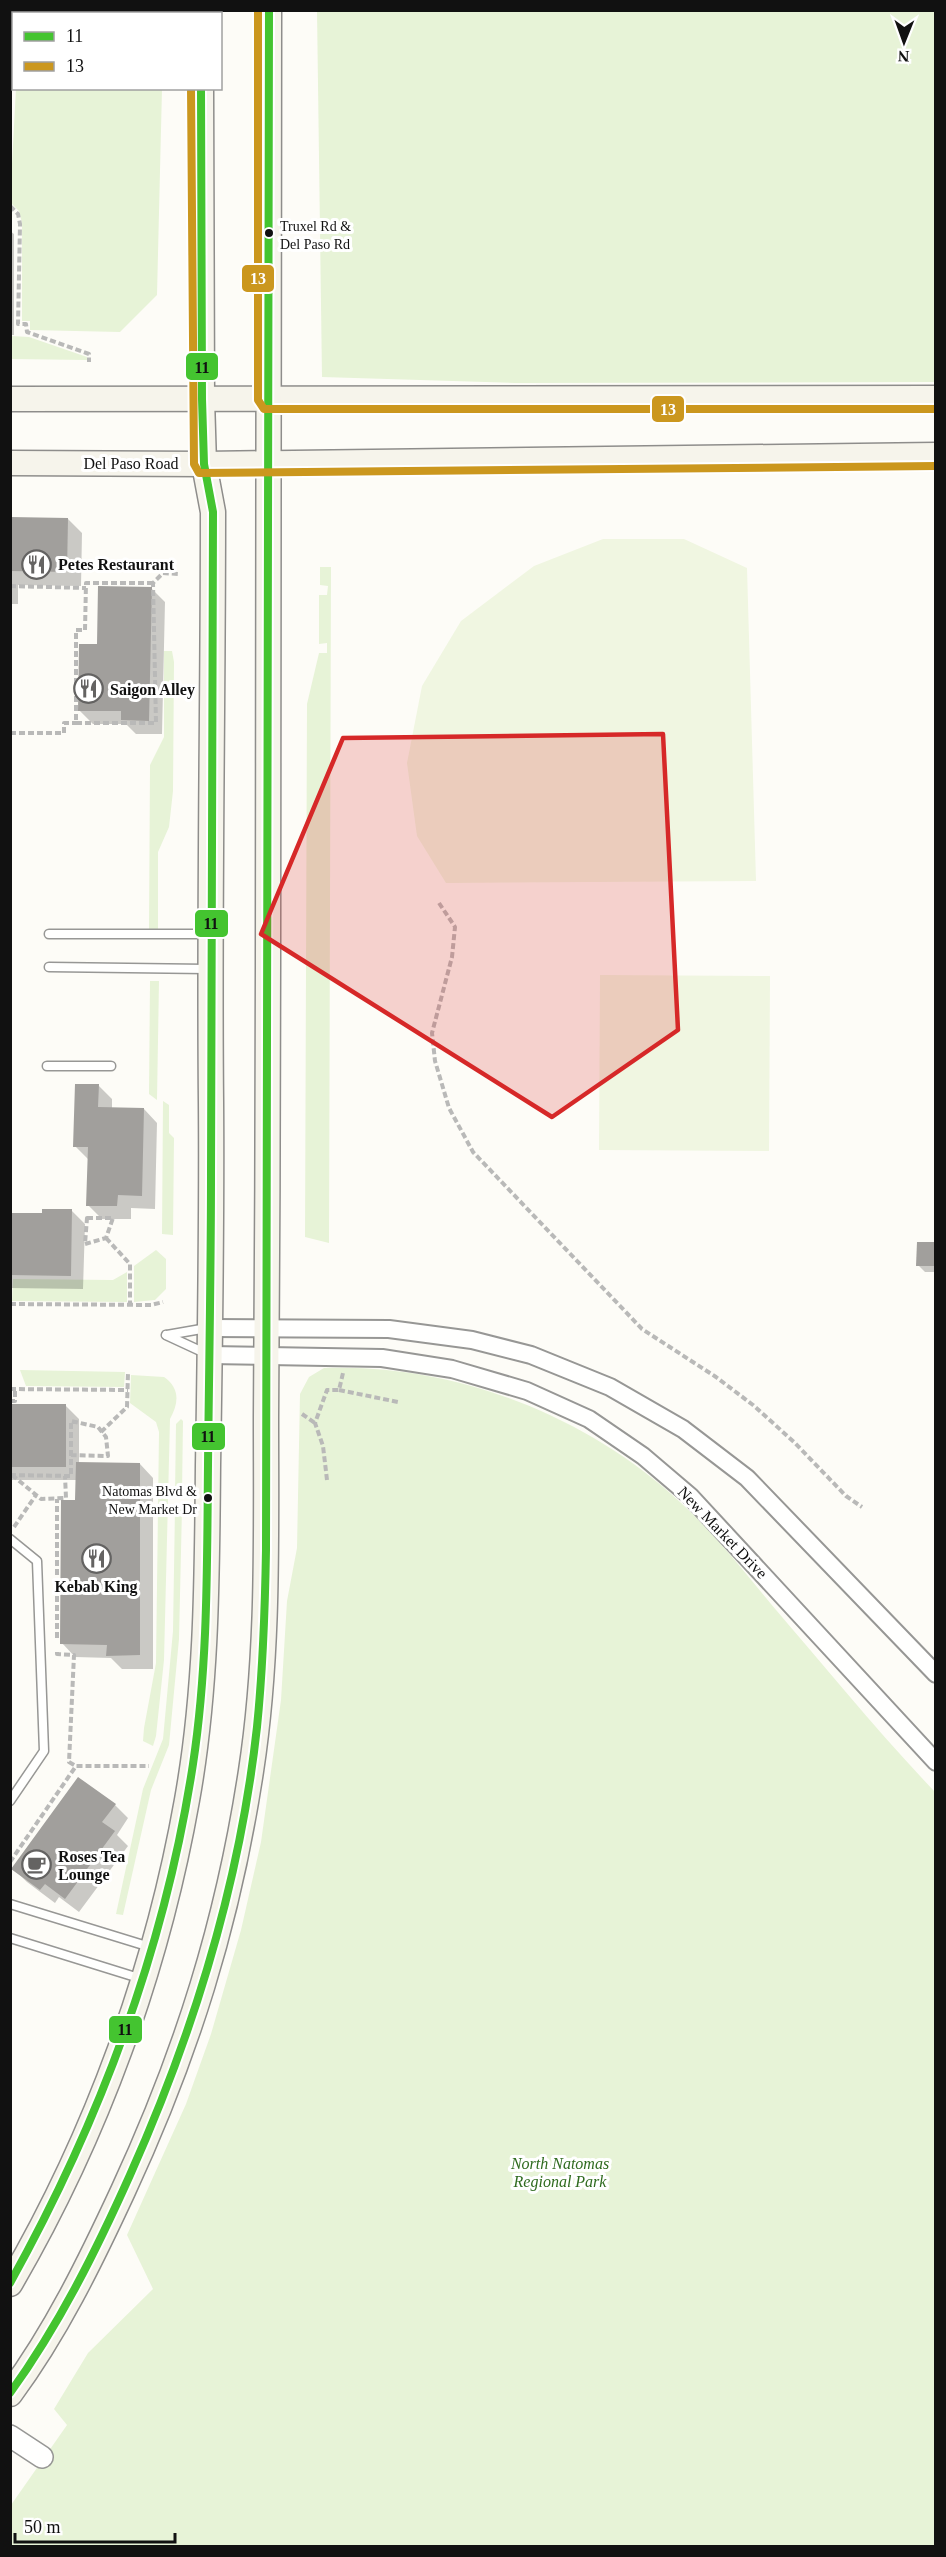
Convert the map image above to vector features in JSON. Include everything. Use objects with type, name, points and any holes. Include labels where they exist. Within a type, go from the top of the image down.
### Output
[{"type":"main road","points":[[10,2394],[56,2321],[101,2239],[169,2087],[188,2034],[221,1923],[251,1769],[259,1701],[266,1619],[268,1328],[269,10]]},
{"type":"main road","points":[[10,2284],[45,2219],[99,2102],[116,2062],[143,1980],[153,1948],[187,1800],[201,1689],[206,1606],[211,1328],[213,512],[204,464],[202,399],[201,90]]},
{"type":"main road","points":[[10,399],[936,398]]},
{"type":"main road","name":"Del Paso Road","points":[[10,463],[204,464],[936,455]]},
{"type":"street","points":[[211,1328],[389,1329],[472,1340],[531,1354],[610,1387],[683,1429],[747,1478],[936,1674]]},
{"type":"street","name":"New Market Drive","points":[[210,1355],[382,1358],[453,1369],[527,1391],[589,1419],[643,1456],[690,1496],[936,1762]]},
{"type":"street","points":[[10,2436],[42,2457]]},
{"type":"lane","points":[[49,934],[212,934]]},
{"type":"lane","points":[[48,967],[212,969]]},
{"type":"lane","points":[[47,1066],[111,1066]]},
{"type":"lane","points":[[210,1355],[166,1335],[211,1328]]},
{"type":"lane","points":[[10,1539],[37,1561],[44,1751],[10,1802]]},
{"type":"lane","points":[[10,1904],[153,1948]]},
{"type":"lane","points":[[10,1938],[143,1980]]},
{"type":"path","points":[[10,206],[18,214],[20,224],[18,324],[26,324],[27,332],[89,354],[89,362]]},
{"type":"path","points":[[76,723],[76,630],[84,630],[86,583],[153,583],[163,573],[178,574]]},
{"type":"path","points":[[10,733],[64,733],[64,723],[156,723],[153,583]]},
{"type":"path","points":[[10,586],[86,588]]},
{"type":"path","points":[[439,903],[455,927],[452,957],[432,1033],[435,1061],[449,1108],[473,1152],[642,1329],[716,1377],[753,1405],[794,1442],[846,1496],[862,1507]]},
{"type":"path","points":[[87,1218],[113,1218],[106,1238],[86,1244],[87,1218]]},
{"type":"path","points":[[106,1238],[130,1264],[130,1305]]},
{"type":"path","points":[[10,1304],[151,1305],[163,1302]]},
{"type":"path","points":[[339,1390],[344,1370]]},
{"type":"path","points":[[101,1432],[127,1407],[128,1373]]},
{"type":"path","points":[[10,1401],[15,1401],[13,1389],[128,1390]]},
{"type":"path","points":[[315,1423],[327,1390],[339,1390],[398,1402]]},
{"type":"path","points":[[302,1414],[315,1423],[323,1446],[327,1480]]},
{"type":"path","points":[[11,1475],[70,1476],[71,1422],[98,1427],[106,1437],[108,1456],[71,1455]]},
{"type":"path","points":[[11,1475],[41,1499],[66,1498],[65,1476]]},
{"type":"path","points":[[10,1532],[36,1496]]},
{"type":"path","points":[[57,1499],[57,1654],[74,1655],[69,1762],[76,1766],[149,1766]]},
{"type":"path","points":[[10,1862],[76,1766]]},
{"type":"path","points":[[10,1874],[10,1879]]},
{"type":"highlighted area","points":[[663,734],[678,1030],[552,1117],[261,934],[343,738]]},
{"type":"green space","points":[[18,10],[164,10],[164,12],[18,12]]},
{"type":"green space","points":[[317,11],[935,11],[935,382],[515,383],[322,377]]},
{"type":"green space","points":[[16,90],[162,90],[157,295],[120,332],[30,330],[30,321],[22,321],[22,223],[19,211],[10,202]]},
{"type":"green space","points":[[11,336],[29,337],[87,357],[87,360],[11,359]]},
{"type":"green space","points":[[603,539],[684,539],[747,568],[756,881],[446,883],[417,836],[407,763],[422,686],[461,621],[534,566]]},
{"type":"green space","points":[[320,567],[331,567],[329,1243],[305,1237],[307,704],[319,653],[327,653],[327,643],[319,644],[319,595],[327,595],[328,586],[320,585]]},
{"type":"green space","points":[[164,651],[172,651],[174,662],[173,791],[169,827],[158,852],[158,931],[149,931],[150,765],[164,737]]},
{"type":"green space","points":[[600,975],[770,976],[769,1151],[599,1150]]},
{"type":"green space","points":[[150,981],[159,981],[157,1100],[149,1094]]},
{"type":"green space","points":[[163,1101],[169,1105],[169,1133],[174,1138],[173,1235],[162,1234]]},
{"type":"green space","points":[[156,1250],[166,1259],[166,1289],[155,1300],[134,1302],[134,1266]]},
{"type":"green space","points":[[127,1272],[127,1302],[12,1301],[13,1279],[113,1280]]},
{"type":"green space","name":"North Natomas Regional Park","points":[[324,1368],[370,1369],[417,1374],[463,1384],[508,1398],[552,1416],[594,1438],[633,1464],[670,1493],[710,1532],[872,1723],[935,1792],[935,2546],[11,2546],[11,2505],[67,2425],[54,2409],[88,2353],[153,2289],[127,2235],[186,2104],[211,2034],[241,1930],[261,1842],[281,1700],[287,1601],[297,1548],[300,1394],[309,1377]]},
{"type":"green space","points":[[20,1370],[125,1372],[124,1387],[26,1386]]},
{"type":"green space","points":[[131,1375],[164,1377],[173,1386],[176,1396],[175,1407],[170,1419],[164,1660],[153,1746],[143,1741],[156,1663],[159,1432],[156,1422],[130,1403]]},
{"type":"green space","points":[[181,1419],[183,1421],[182,1493],[175,1493],[176,1424]]},
{"type":"green space","points":[[175,1508],[182,1508],[179,1639],[169,1745],[151,1790],[123,1915],[116,1914],[143,1789],[163,1739],[173,1631]]},
{"type":"building","points":[[10,517],[68,518],[67,572],[10,571]]},
{"type":"building","points":[[98,586],[152,587],[149,721],[121,720],[121,711],[78,711],[79,644],[97,644]]},
{"type":"building","points":[[75,1084],[99,1084],[98,1107],[144,1108],[142,1196],[118,1195],[117,1206],[86,1206],[88,1147],[73,1147]]},
{"type":"building","points":[[42,1209],[72,1209],[71,1276],[10,1275],[10,1213],[42,1213]]},
{"type":"building","points":[[917,1242],[936,1242],[936,1266],[916,1266]]},
{"type":"building","points":[[10,1404],[66,1404],[66,1467],[10,1467]]},
{"type":"building","points":[[76,1462],[140,1463],[140,1655],[106,1656],[107,1645],[60,1644],[61,1500],[75,1500]]},
{"type":"building","points":[[78,1777],[116,1804],[102,1822],[115,1831],[65,1899],[45,1884],[40,1890],[11,1869]]},
{"type":"transit line","name":"13","points":[[258,10],[258,400],[264,409],[936,409]]},
{"type":"transit line","name":"11","points":[[10,2393],[61,2314],[104,2232],[153,2121],[174,2066],[194,2011],[226,1899],[239,1842],[257,1727],[266,1550],[269,10]]},
{"type":"transit line","name":"13","points":[[191,90],[194,464],[199,473],[936,466]]},
{"type":"transit line","name":"11","points":[[10,2283],[73,2159],[125,2032],[147,1966],[181,1832],[193,1764],[202,1690],[207,1577],[211,1247],[213,512],[204,464],[202,399],[201,90]]},
{"type":"place","name":"Truxel Rd & Del Paso Rd","points":[[269,233]]},
{"type":"place","name":"Petes Restaurant","points":[[37,564]]},
{"type":"place","name":"Saigon Alley","points":[[89,689]]},
{"type":"place","name":"Natomas Blvd & New Market Dr","points":[[208,1498]]},
{"type":"place","name":"Kebab King","points":[[96,1558]]},
{"type":"place","name":"Roses Tea Lounge","points":[[37,1865]]}]
